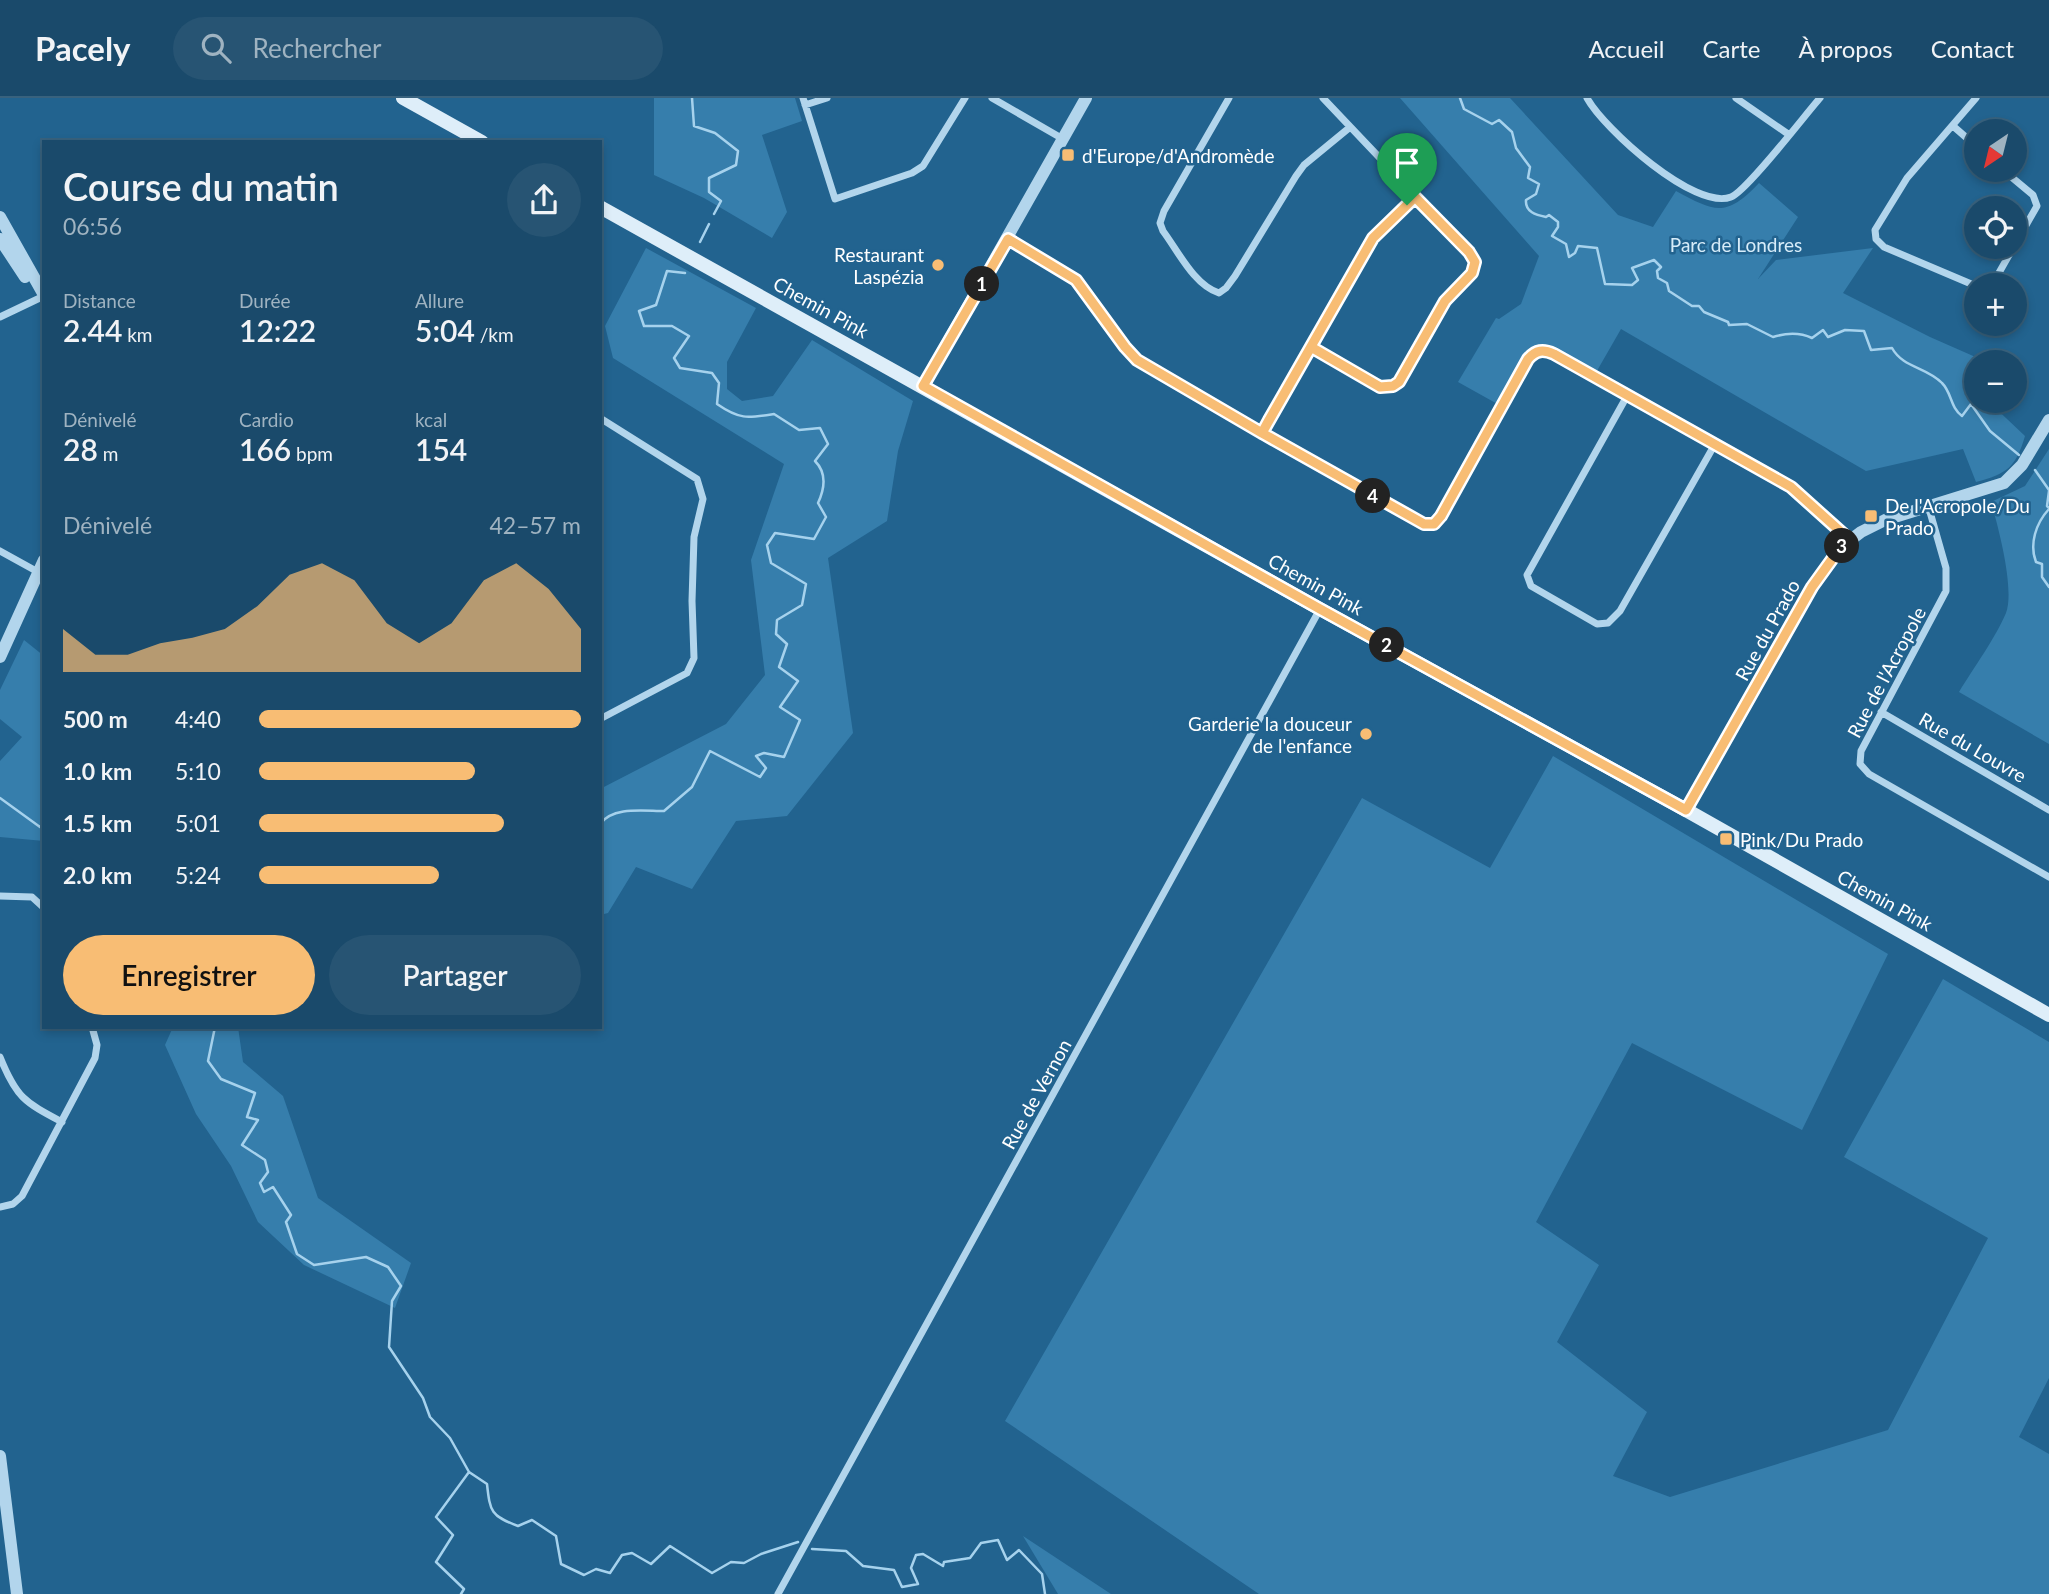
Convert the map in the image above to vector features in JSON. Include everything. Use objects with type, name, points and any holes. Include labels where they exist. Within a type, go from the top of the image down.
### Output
[{"type":"main road","points":[[403,98],[478,140]]},
{"type":"main road","name":"Chemin Pink","points":[[602,208],[1686,810],[2049,1015]]},
{"type":"street","points":[[827,98],[804,101],[835,199],[912,173],[923,166],[965,98]]},
{"type":"street","points":[[992,98],[1064,140]]},
{"type":"street","points":[[923,386],[1086,98]]},
{"type":"street","points":[[1229,98],[1164,211],[1160,223],[1163,231],[1201,282],[1219,293],[1230,283],[1304,165],[1349,128]]},
{"type":"street","points":[[1311,347],[1380,387],[1393,386],[1399,382],[1445,301],[1472,273],[1475,262],[1469,252],[1323,98]]},
{"type":"street","points":[[1587,98],[1610,129],[1648,160],[1680,183],[1715,199],[1735,195],[1820,98]]},
{"type":"street","points":[[1736,98],[1788,134]]},
{"type":"street","points":[[1964,281],[1884,247],[1875,235],[1877,224],[1898,191],[1976,98]]},
{"type":"street","points":[[1953,126],[1964,136]]},
{"type":"street","points":[[1999,273],[2037,206],[2033,195],[2017,182]]},
{"type":"street","points":[[1262,433],[1373,238],[1415,197]]},
{"type":"street","points":[[0,217],[42,292]]},
{"type":"street","points":[[0,239],[29,283],[42,294]]},
{"type":"street","points":[[1008,239],[1076,280],[1137,360],[1424,524],[1434,524],[1441,516],[1532,354],[1542,350],[1554,354],[1797,491],[1850,540]]},
{"type":"street","points":[[0,317],[42,297]]},
{"type":"street","points":[[1628,396],[1527,575],[1531,586],[1597,624],[1608,623],[1620,611],[1715,444]]},
{"type":"street","points":[[602,419],[697,480],[703,499],[694,537],[694,658],[687,673],[602,718]]},
{"type":"street","name":"Rue du Prado","points":[[1686,810],[1812,587],[1838,551],[1850,540],[1885,520],[2004,483],[2022,466],[2045,435],[2049,420]]},
{"type":"street","name":"Rue de l'Acropole","points":[[1928,505],[1946,568],[1946,590],[1859,758],[1863,769],[2049,877]]},
{"type":"street","points":[[0,551],[41,566],[0,657]]},
{"type":"street","name":"Rue de Vernon","points":[[778,1594],[1320,609]]},
{"type":"street","name":"Rue du Louvre","points":[[1881,712],[2049,810]]},
{"type":"street","points":[[0,896],[33,897],[42,906]]},
{"type":"street","points":[[0,1207],[13,1204],[22,1196],[62,1122],[95,1058],[97,1045],[93,1029]]},
{"type":"street","points":[[0,1057],[11,1084],[21,1097],[62,1122]]},
{"type":"street","points":[[0,1456],[17,1594]]},
{"type":"green space","points":[[654,98],[795,98],[802,121],[762,135],[787,212],[772,238],[704,198],[654,175]]},
{"type":"green space","name":"Parc de Londres","points":[[1400,98],[1510,98],[1618,215],[1653,227],[1676,191],[1701,204],[1720,208],[1738,202],[1759,183],[1798,217],[1758,279],[1776,260],[1873,248],[1843,293],[1964,352],[1964,413],[2001,413],[2025,436],[2018,455],[2003,472],[1976,482],[1963,449],[1866,471],[1621,329],[1594,376],[1554,354],[1537,351],[1501,406],[1458,382],[1496,318],[1499,319],[1521,304],[1539,256]]},
{"type":"green space","points":[[646,248],[756,308],[727,362],[727,389],[742,401],[773,396],[812,340],[913,401],[898,451],[887,521],[828,558],[853,733],[787,816],[736,821],[692,889],[636,867],[608,913],[602,914],[602,788],[726,724],[765,675],[751,560],[784,464],[613,358],[605,326]]},
{"type":"green space","points":[[2049,449],[2049,744],[1959,692],[1996,632],[2006,613],[2008,602],[2004,558],[1991,502],[2025,486]]},
{"type":"green space","points":[[24,640],[42,654],[42,841],[0,837],[0,761],[22,737],[0,719],[0,690]]},
{"type":"green space","points":[[1553,756],[1888,954],[1802,1130],[1632,1043],[1536,1222],[1599,1265],[1557,1342],[1647,1412],[1613,1476],[1670,1497],[1888,1430],[1988,1238],[1844,1157],[1943,979],[2049,1042],[2049,1378],[2019,1437],[2049,1454],[2049,1594],[1259,1594],[1005,1421],[1362,798],[1490,868]]},
{"type":"green space","points":[[172,1029],[238,1029],[243,1062],[283,1096],[318,1198],[411,1263],[395,1308],[304,1265],[258,1222],[231,1166],[196,1114],[165,1045]]},
{"type":"green space","points":[[1023,1536],[1111,1594],[1058,1594]]},
{"type":"waterway","points":[[692,98],[694,126],[715,133],[738,151],[736,165],[709,178],[709,192],[721,201],[714,214]]},
{"type":"waterway","points":[[1460,98],[1464,109],[1492,124],[1499,120],[1512,132],[1516,148],[1530,167],[1528,178],[1539,184],[1536,194],[1526,200],[1527,207],[1535,214],[1546,217],[1549,215],[1558,222],[1552,236],[1566,244],[1569,257],[1575,253],[1578,246],[1597,248],[1605,284],[1632,285],[1638,280],[1632,268],[1654,260],[1661,267],[1657,271],[1658,278],[1667,283],[1669,291],[1692,306],[1699,306],[1704,312],[1728,322],[1729,325],[1747,324],[1773,337],[1792,334],[1812,338],[1823,330],[1828,337],[1845,330],[1864,331],[1871,350],[1892,348],[1902,360],[1936,378],[1945,387],[1962,416],[1971,404],[1990,431],[2019,455]]},
{"type":"waterway","points":[[700,242],[709,224]]},
{"type":"waterway","points":[[602,822],[621,812],[664,811],[692,787],[710,751],[760,777],[766,768],[756,756],[764,753],[784,757],[800,720],[780,707],[798,681],[779,667],[787,644],[776,634],[777,620],[802,605],[806,584],[771,563],[767,545],[775,533],[814,539],[826,517],[818,503],[824,481],[822,471],[815,461],[828,444],[820,428],[799,430],[774,414],[744,416],[732,413],[717,404],[719,383],[712,373],[680,368],[674,358],[689,336],[672,326],[644,326],[639,311],[656,305],[667,271],[685,273]]},
{"type":"waterway","points":[[2035,470],[2049,490]]},
{"type":"waterway","points":[[2049,491],[2049,508]]},
{"type":"waterway","points":[[2049,509],[2037,527],[2033,548],[2036,562],[2042,564],[2042,577],[2049,587]]},
{"type":"waterway","points":[[0,798],[42,826]]},
{"type":"waterway","points":[[215,1029],[208,1061],[221,1079],[255,1093],[247,1117],[258,1120],[242,1145],[265,1160],[268,1172],[260,1183],[264,1192],[273,1187],[291,1215],[286,1222],[297,1254],[314,1265],[366,1257],[388,1267],[401,1286],[392,1301],[389,1347],[423,1398],[430,1417],[450,1438],[469,1472],[487,1484],[489,1501],[497,1516],[518,1526],[532,1520],[556,1536],[561,1564],[584,1575],[596,1569],[610,1573],[622,1555],[632,1553],[651,1564],[670,1546],[712,1573],[731,1562],[744,1563],[761,1554],[798,1542]]},
{"type":"waterway","points":[[461,1594],[464,1589],[436,1562],[453,1535],[436,1517],[469,1472]]},
{"type":"waterway","points":[[812,1549],[846,1551],[863,1566],[894,1570],[902,1587],[918,1584],[911,1568],[916,1555],[923,1554],[943,1566],[944,1562],[970,1558],[981,1543],[998,1540],[1007,1560],[1019,1550],[1042,1574],[1045,1594]]},
{"type":"place","name":"d'Europe/d'Andromède","points":[[1068,155]]},
{"type":"place","name":"Restaurant Laspézia","points":[[938,265]]},
{"type":"place","name":"De l'Acropole/Du Prado","points":[[1871,516]]},
{"type":"place","name":"Garderie la douceur de l'enfance","points":[[1366,734]]},
{"type":"place","name":"Pink/Du Prado","points":[[1726,839]]},
{"type":"route","points":[[1407,205],[1373,238],[1262,433],[1137,360],[1076,280],[1008,239],[923,386],[1686,810],[1812,587],[1838,551],[1850,540],[1791,487],[1548,351],[1537,351],[1528,359],[1441,516],[1434,524],[1424,524],[1262,433],[1311,347],[1380,387],[1387,388],[1399,382],[1451,292],[1472,273],[1475,262],[1469,252],[1415,197],[1407,205]]}]
